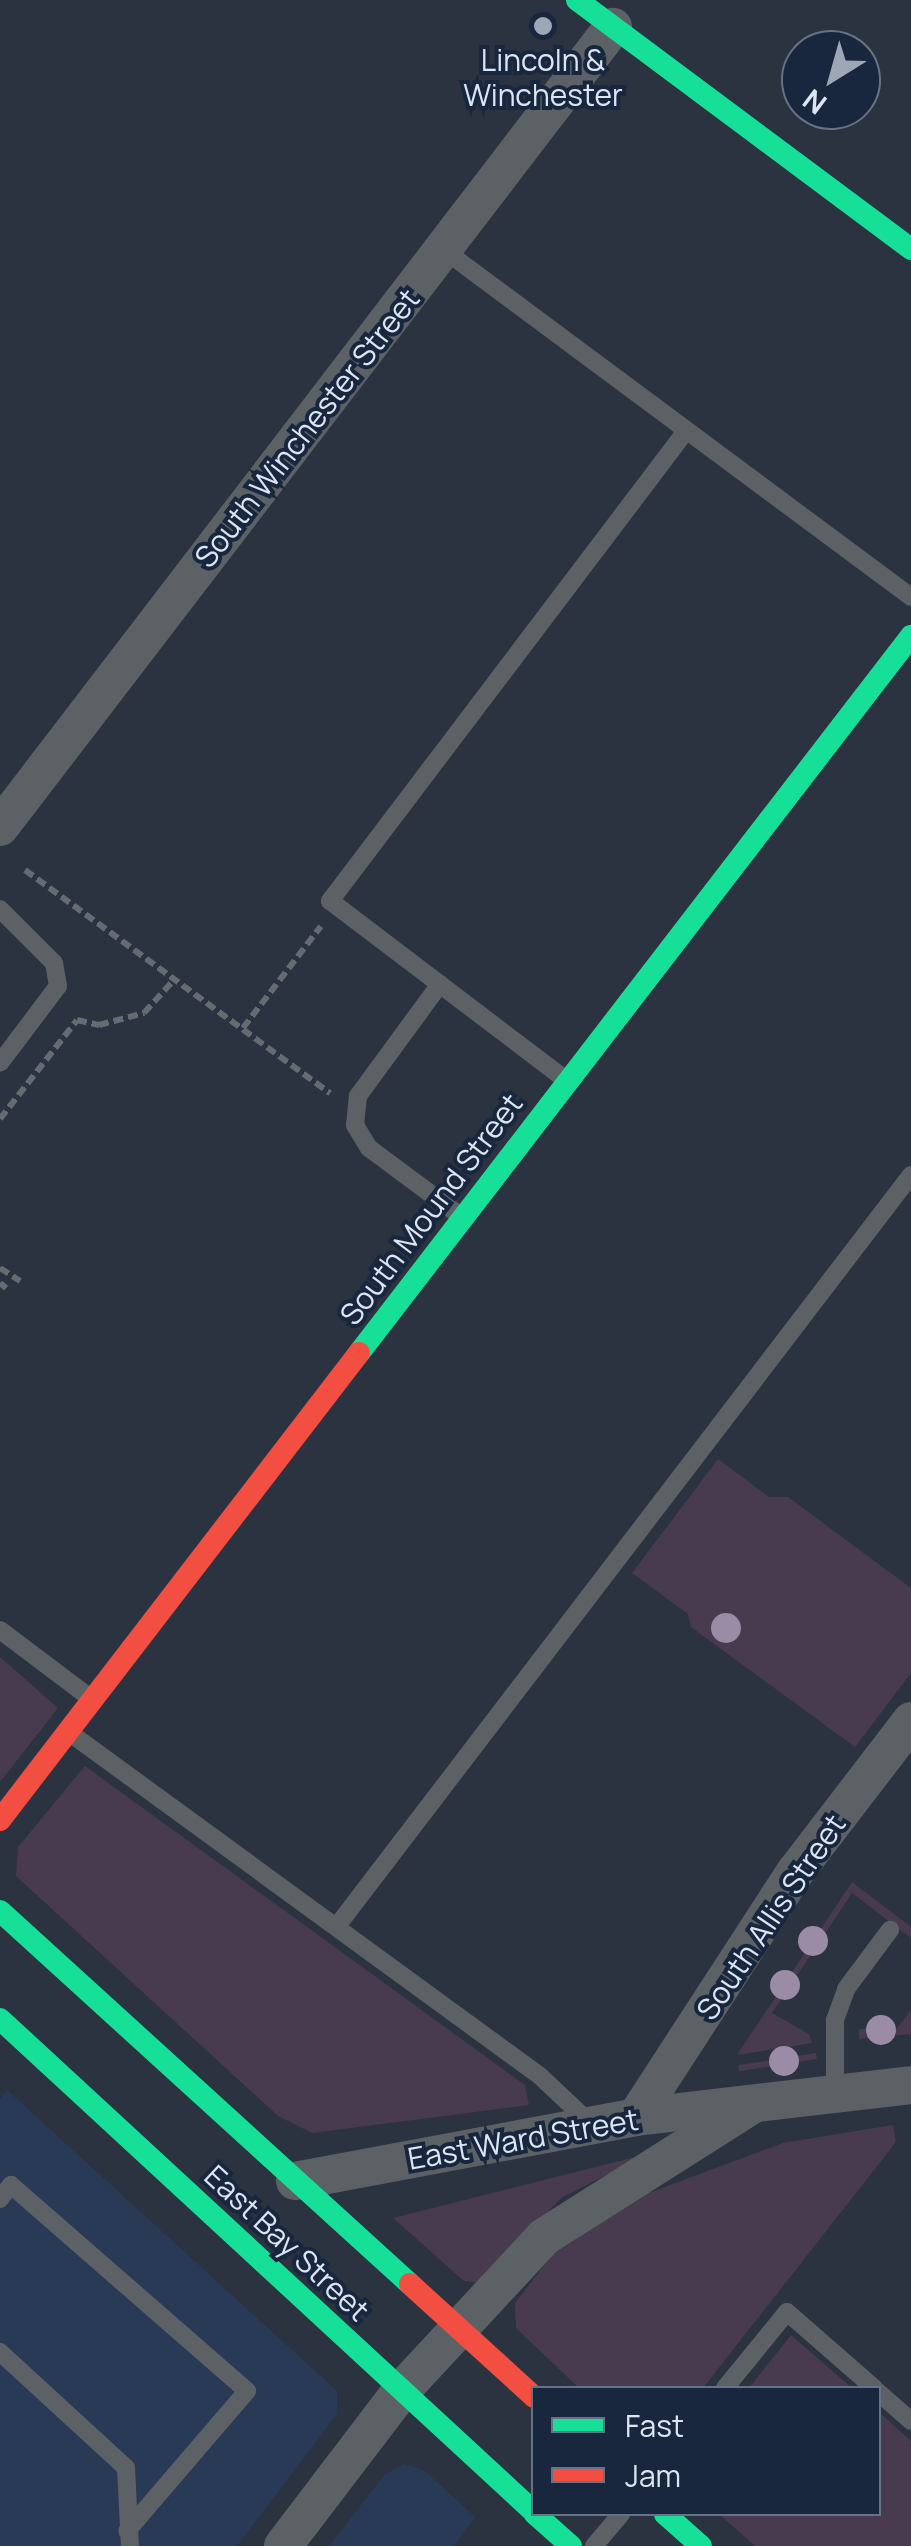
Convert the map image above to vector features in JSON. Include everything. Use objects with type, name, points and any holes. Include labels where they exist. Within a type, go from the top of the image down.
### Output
[{"type":"street","points":[[576,0],[911,249]]},
{"type":"street","name":"South Winchester Street","points":[[0,828],[613,27]]},
{"type":"street","name":"South Mound Street","points":[[0,1820],[911,636]]},
{"type":"street","name":"South Allis Street","points":[[636,2118],[796,1871],[911,1721]]},
{"type":"street","name":"East Bay Street","points":[[0,1911],[288,2188],[531,2394]]},
{"type":"street","name":"East Bay Street","points":[[0,2019],[248,2232],[402,2392],[531,2510]]},
{"type":"street","name":"East Ward Street","points":[[288,2188],[636,2118],[911,2085]]},
{"type":"street","name":"East Ward Street","points":[[461,2333],[544,2237],[752,2105]]},
{"type":"street","points":[[283,2546],[402,2392],[461,2333]]},
{"type":"street","name":"East Bay Street","points":[[537,2516],[570,2546]]},
{"type":"street","points":[[667,2516],[701,2546]]},
{"type":"lane","points":[[444,250],[911,598]]},
{"type":"lane","points":[[567,1080],[330,901],[686,431]]},
{"type":"lane","points":[[0,910],[54,963],[58,986],[0,1063]]},
{"type":"lane","points":[[440,984],[358,1096],[355,1125],[370,1148],[462,1218]]},
{"type":"lane","points":[[337,1926],[911,1176]]},
{"type":"lane","points":[[0,1630],[94,1700]]},
{"type":"lane","points":[[70,1732],[540,2076],[593,2126]]},
{"type":"lane","points":[[835,2094],[835,2020],[846,1988],[890,1930]]},
{"type":"lane","points":[[0,2198],[11,2185],[247,2391],[128,2539]]},
{"type":"lane","points":[[727,2386],[788,2312],[871,2386]]},
{"type":"lane","points":[[0,2352],[126,2468],[128,2539]]},
{"type":"lane","points":[[881,2394],[911,2421]]},
{"type":"lane","points":[[594,2546],[619,2516]]},
{"type":"path","points":[[25,870],[172,982],[243,1028],[356,1113]]},
{"type":"path","points":[[243,1028],[336,905]]},
{"type":"path","points":[[0,1119],[77,1020],[98,1025],[144,1013],[172,982]]},
{"type":"path","points":[[0,1268],[20,1281]]},
{"type":"shaded area","points":[[718,1459],[769,1497],[788,1497],[911,1588],[911,1673],[855,1747],[691,1627],[688,1614],[632,1573]]},
{"type":"shaded area","points":[[0,1657],[58,1708],[0,1782]]},
{"type":"shaded area","points":[[85,1766],[525,2085],[529,2105],[312,2133],[278,2116],[16,1876],[18,1847]]},
{"type":"shaded area","points":[[852,1882],[911,1927],[911,1938],[852,1893],[772,2013],[809,2034],[812,2043],[737,2055]]},
{"type":"shaded area","points":[[911,2010],[911,2034],[859,2039],[859,2030],[882,2024],[894,2032]]},
{"type":"shaded area","points":[[816,2053],[817,2059],[739,2071],[738,2065]]},
{"type":"shaded area","points":[[7,2090],[337,2391],[337,2414],[237,2546],[0,2546],[0,2099]]},
{"type":"shaded area","points":[[893,2125],[896,2142],[705,2386],[577,2386],[516,2328],[515,2303],[552,2255],[643,2195],[783,2143]]},
{"type":"shaded area","points":[[647,2154],[561,2198],[482,2283],[464,2281],[393,2218]]},
{"type":"shaded area","points":[[791,2335],[850,2386],[751,2386]]},
{"type":"shaded area","points":[[881,2414],[911,2441],[911,2546],[755,2546],[721,2516],[881,2516]]},
{"type":"shaded area","points":[[404,2464],[424,2470],[475,2517],[454,2546],[329,2546],[385,2474]]},
{"type":"traffic: fast","points":[[577,0],[911,249]]},
{"type":"traffic: fast","points":[[359,1353],[911,636]]},
{"type":"traffic: fast","points":[[0,1911],[410,2284]]},
{"type":"traffic: fast","points":[[0,2019],[531,2509]]},
{"type":"traffic: fast","points":[[537,2516],[571,2546]]},
{"type":"traffic: fast","points":[[667,2516],[701,2546]]},
{"type":"traffic: jam","points":[[0,1820],[359,1353]]},
{"type":"traffic: jam","points":[[410,2284],[531,2394]]},
{"type":"place","name":"Lincoln & Winchester","points":[[543,26]]}]
